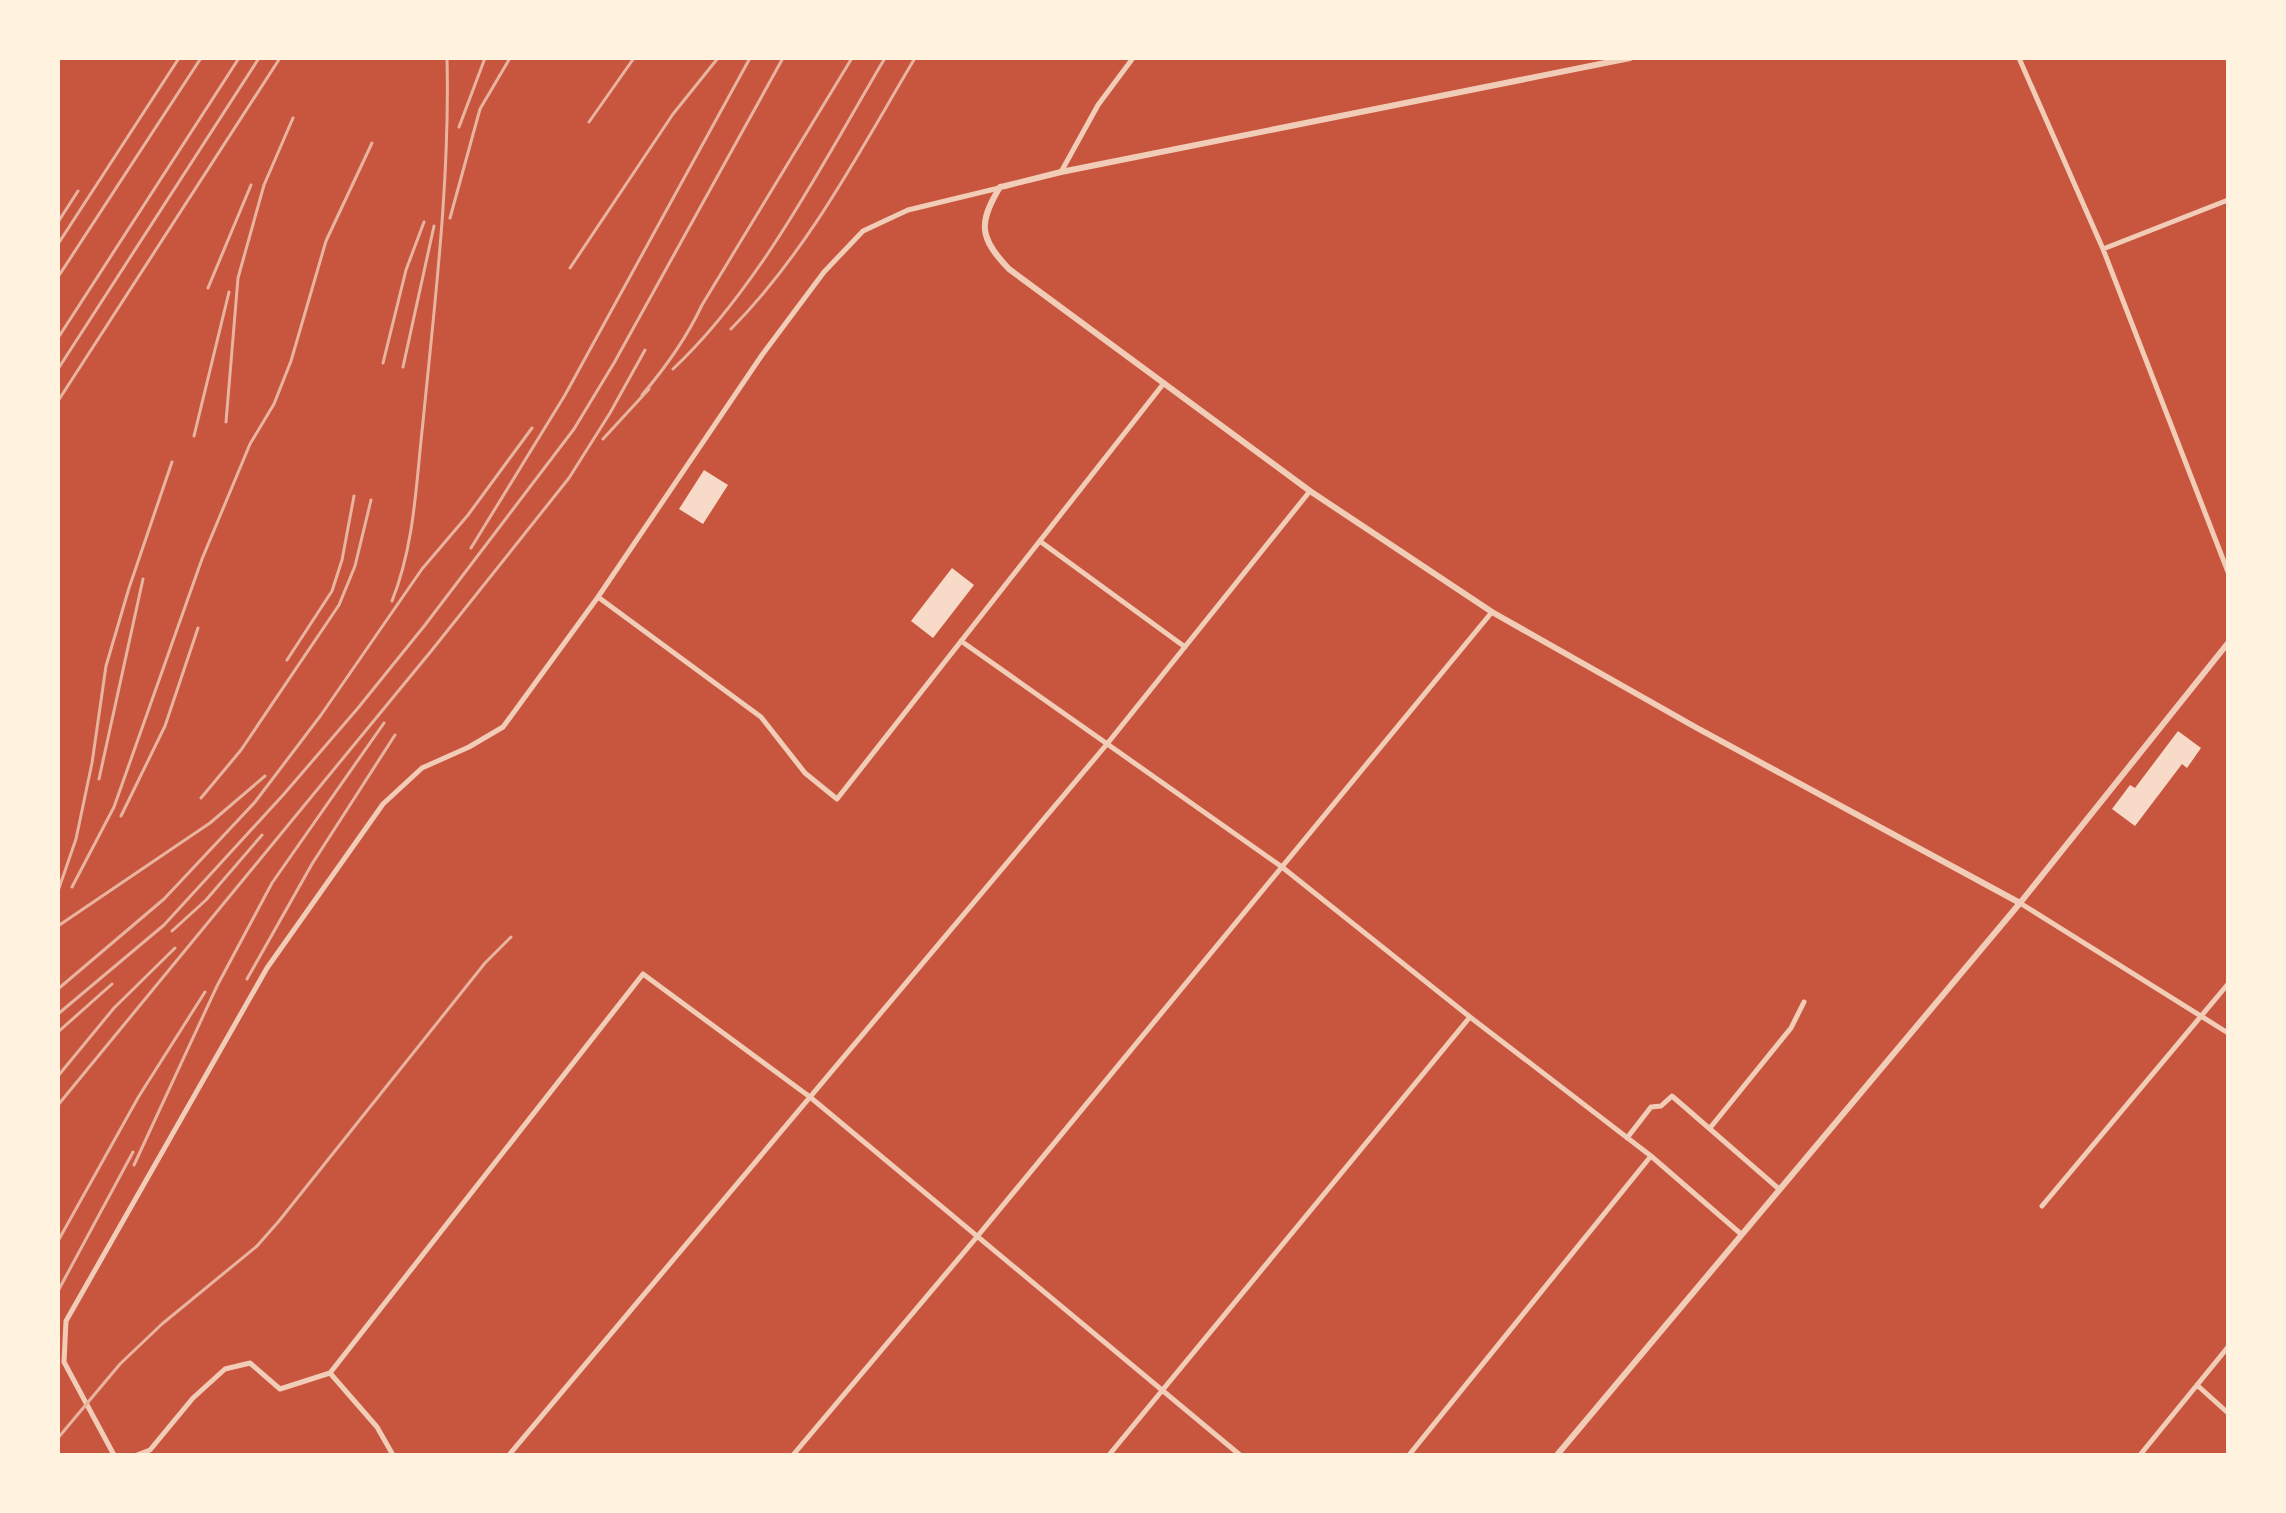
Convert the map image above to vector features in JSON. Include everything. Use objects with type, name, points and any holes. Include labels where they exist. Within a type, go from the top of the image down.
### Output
[{"type":"street","points":[[1061,172],[1098,105],[1133,58]]},
{"type":"street","points":[[114,1455],[64,1362],[66,1321],[267,968],[383,804],[422,768],[469,747],[503,727],[598,597],[754,368],[824,272],[863,231],[908,210],[1061,172],[1630,58]]},
{"type":"street","points":[[2019,58],[2103,249],[2228,572]]},
{"type":"street","points":[[1000,187],[985,212],[986,236],[994,254],[1009,269],[1310,491],[1492,612],[1710,736],[2020,903],[2228,1033]]},
{"type":"street","points":[[2103,249],[2228,200]]},
{"type":"street","points":[[598,597],[761,717],[805,773],[837,799],[1164,383]]},
{"type":"street","points":[[509,1455],[1107,744],[1310,491]]},
{"type":"street","points":[[1041,542],[1185,647]]},
{"type":"street","points":[[793,1455],[1492,612]]},
{"type":"street","points":[[961,641],[1282,867],[1651,1156],[1741,1234]]},
{"type":"street","points":[[1557,1455],[2020,903],[2228,643]]},
{"type":"street","points":[[137,1455],[150,1450],[193,1398],[225,1369],[250,1363],[280,1389],[330,1373],[643,974],[810,1097],[1240,1455]]},
{"type":"street","points":[[2042,1206],[2228,984]]},
{"type":"street","points":[[1710,1128],[1791,1028],[1804,1002]]},
{"type":"street","points":[[1109,1455],[1470,1017]]},
{"type":"street","points":[[1627,1138],[1651,1107],[1661,1106],[1672,1096],[1779,1189]]},
{"type":"street","points":[[1409,1455],[1651,1156]]},
{"type":"street","points":[[2140,1455],[2228,1347]]},
{"type":"street","points":[[330,1373],[377,1427],[393,1455]]},
{"type":"street","points":[[2197,1385],[2228,1413]]},
{"type":"building","points":[[704,470],[728,485],[703,524],[679,509]]},
{"type":"building","points":[[952,568],[974,585],[933,638],[911,621]]},
{"type":"building","points":[[2178,731],[2201,748],[2187,768],[2182,764],[2135,826],[2112,809],[2130,785],[2135,788]]},
{"type":"railway","points":[[58,244],[179,58]]},
{"type":"railway","points":[[58,277],[201,58]]},
{"type":"railway","points":[[58,338],[239,58]]},
{"type":"railway","points":[[58,369],[259,58]]},
{"type":"railway","points":[[58,401],[280,58]]},
{"type":"railway","points":[[392,601],[410,535],[437,285],[444,195],[447,58]]},
{"type":"railway","points":[[459,127],[485,58]]},
{"type":"railway","points":[[450,218],[480,109],[510,58]]},
{"type":"railway","points":[[589,122],[634,58]]},
{"type":"railway","points":[[570,268],[673,114],[718,58]]},
{"type":"railway","points":[[471,548],[565,395],[750,58]]},
{"type":"railway","points":[[58,1014],[164,925],[284,794],[425,625],[574,429],[614,363],[783,58]]},
{"type":"railway","points":[[642,395],[682,341],[852,58]]},
{"type":"railway","points":[[673,369],[734,301],[762,262],[885,58]]},
{"type":"railway","points":[[731,329],[759,299],[808,234],[915,58]]},
{"type":"railway","points":[[226,422],[238,278],[264,185],[293,118]]},
{"type":"railway","points":[[72,887],[114,807],[202,559],[250,444],[274,404],[291,361],[326,241],[372,143]]},
{"type":"railway","points":[[208,288],[251,185]]},
{"type":"railway","points":[[58,222],[78,191]]},
{"type":"railway","points":[[383,363],[406,270],[424,222]]},
{"type":"railway","points":[[403,367],[434,226]]},
{"type":"railway","points":[[194,436],[229,292]]},
{"type":"railway","points":[[58,1105],[432,650],[569,478],[645,350]]},
{"type":"railway","points":[[603,439],[649,389]]},
{"type":"railway","points":[[58,989],[164,899],[255,802],[321,715],[422,569],[468,515],[532,428]]},
{"type":"railway","points":[[58,891],[76,839],[92,763],[106,666],[172,462]]},
{"type":"railway","points":[[287,660],[332,591],[342,560],[354,496]]},
{"type":"railway","points":[[201,798],[241,750],[339,605],[355,566],[371,500]]},
{"type":"railway","points":[[99,779],[143,579]]},
{"type":"railway","points":[[121,816],[165,726],[198,628]]},
{"type":"railway","points":[[134,1165],[217,986],[272,883],[384,723]]},
{"type":"railway","points":[[247,979],[312,864],[395,735]]},
{"type":"railway","points":[[58,926],[210,823],[265,776]]},
{"type":"railway","points":[[172,931],[206,900],[262,835]]},
{"type":"railway","points":[[58,1438],[120,1364],[162,1324],[257,1246],[485,963],[511,937]]},
{"type":"railway","points":[[58,1076],[114,1008],[175,948]]},
{"type":"railway","points":[[58,1032],[112,984]]},
{"type":"railway","points":[[58,1241],[139,1096],[205,992]]},
{"type":"railway","points":[[58,1291],[133,1152]]}]
